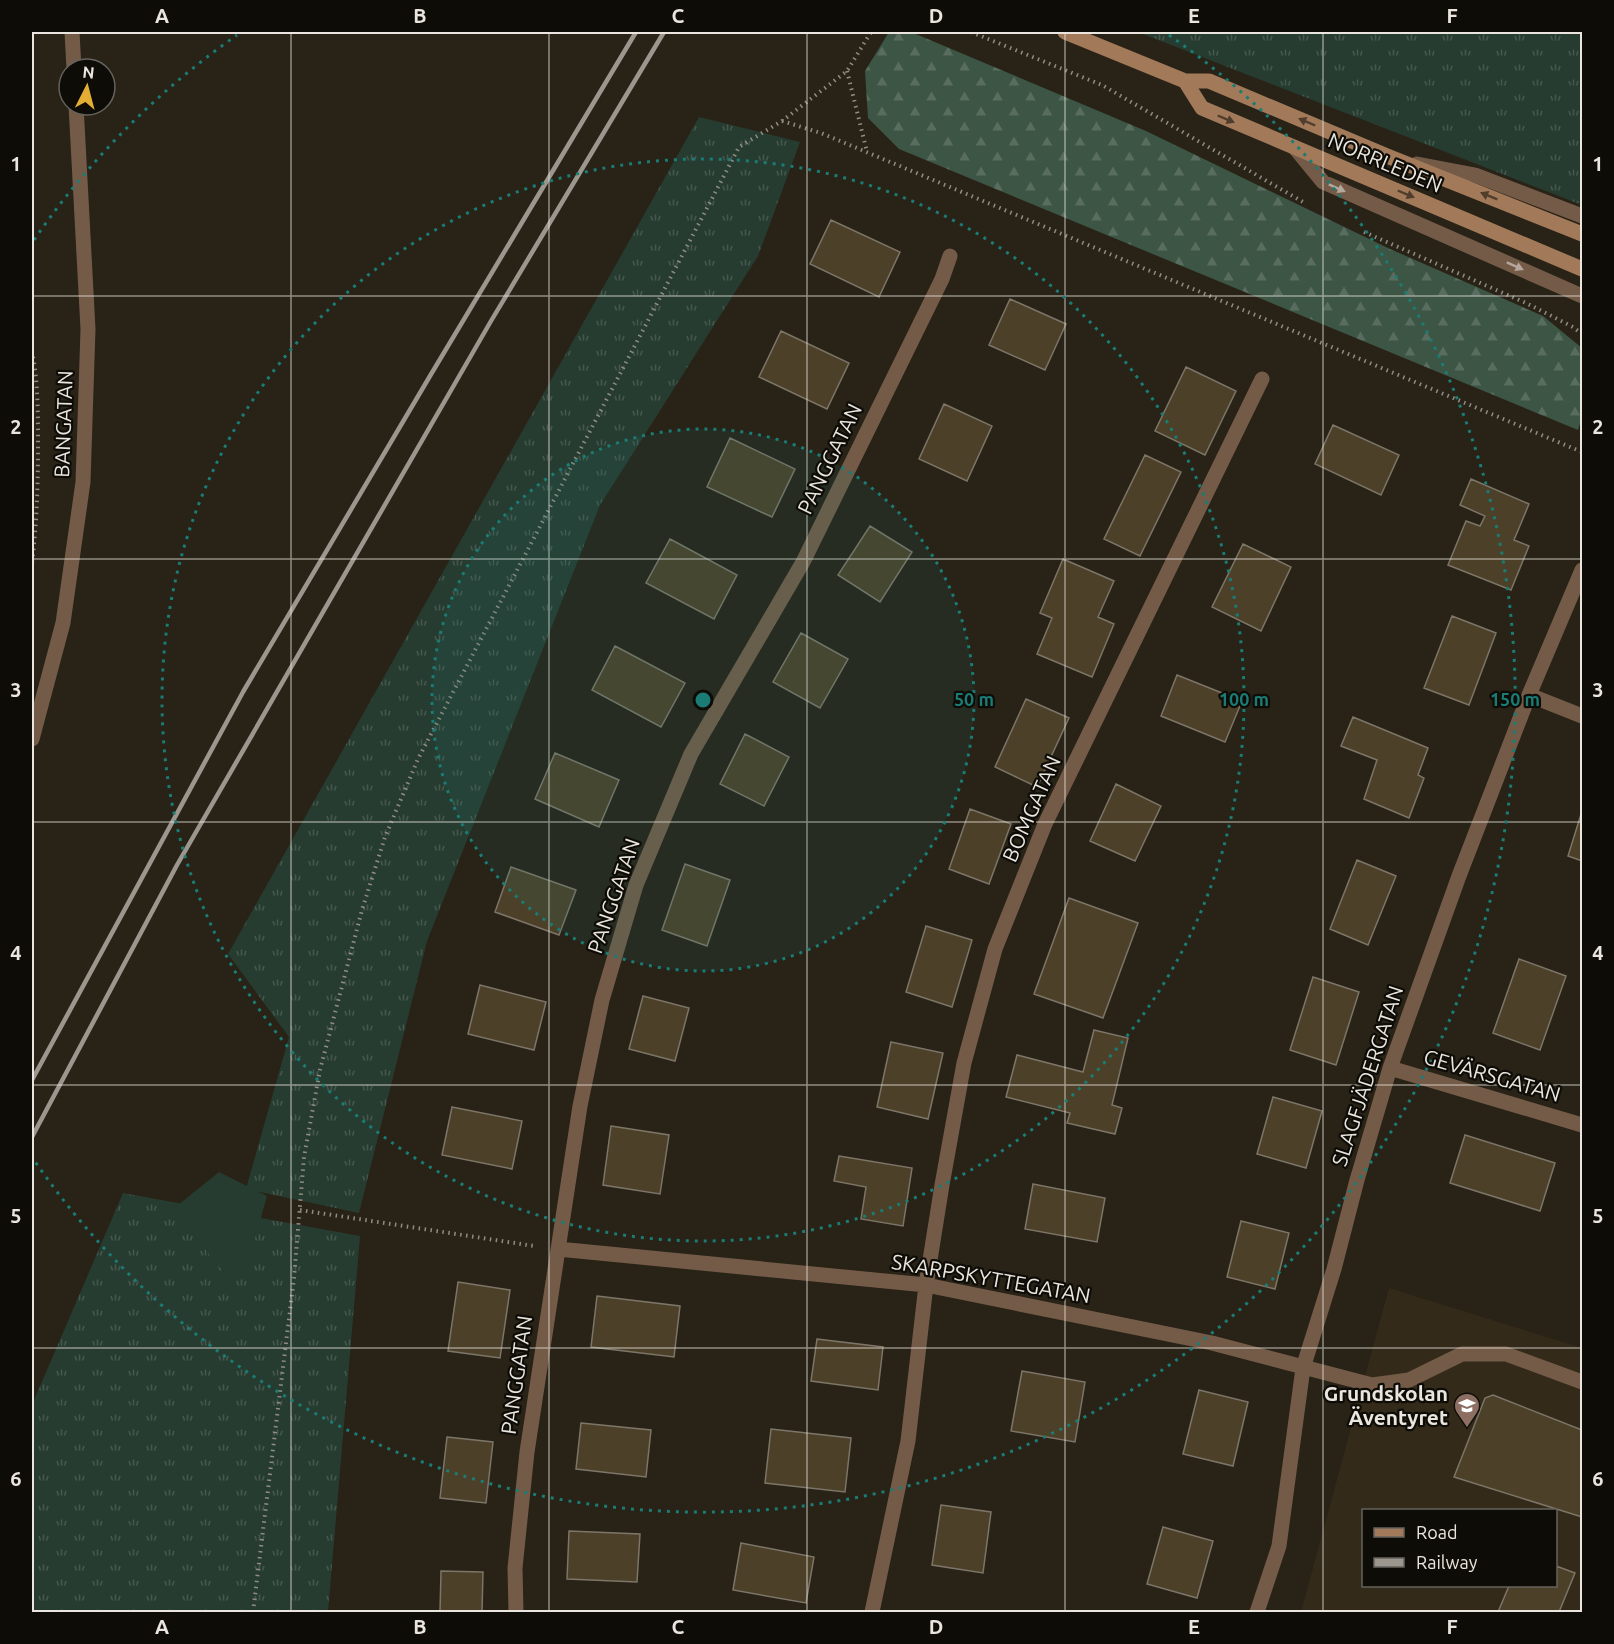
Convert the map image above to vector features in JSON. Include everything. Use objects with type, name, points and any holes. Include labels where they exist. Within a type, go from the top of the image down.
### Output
[{"type":"main road","name":"NORRLEDEN","points":[[1065,32],[1185,81],[1209,81],[1582,234]]},
{"type":"main road","name":"NORRLEDEN","points":[[1185,81],[1202,108],[1582,269]]},
{"type":"street","points":[[72,32],[73,57]]},
{"type":"street","name":"BANGATAN","points":[[32,739],[63,623],[84,482],[88,329],[77,117]]},
{"type":"street","points":[[1295,148],[1323,182],[1582,296]]},
{"type":"street","points":[[1400,161],[1475,175],[1582,216]]},
{"type":"street","name":"PANGGATAN","points":[[516,1612],[515,1569],[527,1452],[580,1106],[602,1000],[636,885],[691,754],[803,562],[942,279],[950,256]]},
{"type":"street","name":"BOMGATAN","points":[[926,1285],[964,1063],[995,949],[1045,824],[1262,379]]},
{"type":"street","name":"SLAGFJÄDERGATAN","points":[[1257,1612],[1279,1546],[1303,1368],[1334,1269],[1390,1068],[1459,876],[1529,695],[1582,570]]},
{"type":"street","points":[[1529,695],[1582,716]]},
{"type":"street","name":"GEVÄRSGATAN","points":[[1390,1068],[1582,1125]]},
{"type":"street","name":"SKARPSKYTTEGATAN","points":[[558,1249],[926,1285],[1212,1343],[1372,1385],[1409,1380],[1462,1354],[1506,1354],[1582,1382]]},
{"type":"street","points":[[872,1612],[908,1441],[926,1285]]},
{"type":"path","points":[[253,1612],[294,1278],[304,1157],[320,1070],[362,910],[386,837],[418,759],[739,147],[782,121],[847,71],[871,32]]},
{"type":"path","points":[[970,32],[1102,85],[1134,104]]},
{"type":"path","points":[[847,71],[868,153]]},
{"type":"path","points":[[782,121],[821,133],[1582,452]]},
{"type":"path","points":[[32,351],[37,408],[38,489],[32,563]]},
{"type":"path","points":[[300,1210],[558,1249]]},
{"type":"shaded area","name":"Grundskolan Äventyret","points":[[1389,1288],[1582,1348],[1582,1612],[1301,1612]]},
{"type":"green space","points":[[889,32],[911,32],[1146,131],[1390,249],[1543,316],[1582,348],[1582,417],[1578,430],[899,149],[868,118],[865,71]]},
{"type":"green space","points":[[1138,32],[1582,32],[1582,205]]},
{"type":"green space","points":[[699,117],[800,142],[758,256],[600,505],[427,941],[359,1213],[246,1189],[289,1037],[228,954]]},
{"type":"green space","points":[[219,1172],[267,1196],[250,1256],[224,1273],[173,1209]]},
{"type":"green space","points":[[123,1193],[360,1236],[328,1612],[32,1612],[32,1405]]},
{"type":"building","points":[[831,220],[900,252],[879,297],[810,264]]},
{"type":"building","points":[[1010,299],[1066,324],[1045,370],[989,345]]},
{"type":"building","points":[[781,331],[849,363],[827,409],[759,377]]},
{"type":"building","points":[[1186,367],[1236,391],[1205,455],[1155,431]]},
{"type":"building","points":[[944,404],[992,426],[967,481],[919,459]]},
{"type":"building","points":[[1333,425],[1399,455],[1381,495],[1315,464]]},
{"type":"building","points":[[730,438],[795,469],[772,517],[707,487]]},
{"type":"building","points":[[1145,455],[1181,472],[1140,556],[1104,539]]},
{"type":"building","points":[[1471,479],[1529,504],[1514,540],[1529,546],[1511,590],[1448,565],[1466,521],[1480,526],[1485,516],[1460,505]]},
{"type":"building","points":[[870,526],[912,552],[880,602],[838,575]]},
{"type":"building","points":[[670,539],[737,575],[714,619],[646,583]]},
{"type":"building","points":[[1243,544],[1291,567],[1261,631],[1212,607]]},
{"type":"building","points":[[1063,559],[1114,581],[1098,617],[1114,624],[1092,677],[1037,654],[1052,618],[1040,613]]},
{"type":"building","points":[[1452,616],[1496,633],[1469,705],[1424,688]]},
{"type":"building","points":[[801,633],[848,659],[820,708],[773,682]]},
{"type":"building","points":[[615,646],[685,683],[661,727],[592,690]]},
{"type":"building","points":[[1177,675],[1242,701],[1225,742],[1161,716]]},
{"type":"building","points":[[1026,699],[1069,718],[1037,787],[995,767]]},
{"type":"building","points":[[1353,717],[1428,748],[1418,775],[1424,778],[1409,818],[1364,799],[1377,760],[1341,746]]},
{"type":"building","points":[[745,734],[789,757],[764,806],[720,784]]},
{"type":"building","points":[[555,753],[619,780],[599,827],[535,799]]},
{"type":"building","points":[[1116,784],[1161,806],[1135,861],[1090,841]]},
{"type":"building","points":[[970,809],[1011,824],[989,884],[949,869]]},
{"type":"building","points":[[1582,811],[1582,861],[1568,856]]},
{"type":"building","points":[[1357,860],[1396,876],[1368,945],[1330,929]]},
{"type":"building","points":[[685,864],[730,880],[707,946],[662,930]]},
{"type":"building","points":[[511,867],[576,890],[559,935],[495,912]]},
{"type":"building","points":[[1069,898],[1138,923],[1103,1018],[1034,994]]},
{"type":"building","points":[[926,926],[972,940],[952,1007],[906,992]]},
{"type":"building","points":[[1519,959],[1566,976],[1540,1050],[1493,1033]]},
{"type":"building","points":[[1313,977],[1359,992],[1336,1065],[1290,1050]]},
{"type":"building","points":[[480,985],[546,1002],[534,1050],[468,1034]]},
{"type":"building","points":[[643,996],[689,1008],[675,1061],[629,1049]]},
{"type":"building","points":[[1094,1030],[1128,1038],[1112,1105],[1122,1108],[1115,1134],[1067,1123],[1070,1113],[1006,1097],[1017,1055],[1083,1072]]},
{"type":"building","points":[[891,1042],[943,1053],[928,1119],[877,1107]]},
{"type":"building","points":[[1273,1097],[1322,1111],[1306,1168],[1257,1154]]},
{"type":"building","points":[[452,1107],[522,1121],[512,1169],[442,1155]]},
{"type":"building","points":[[611,1126],[669,1135],[660,1194],[603,1185]]},
{"type":"building","points":[[1465,1135],[1555,1163],[1540,1211],[1450,1183]]},
{"type":"building","points":[[839,1156],[912,1168],[903,1226],[861,1219],[866,1187],[834,1181]]},
{"type":"building","points":[[1033,1184],[1105,1198],[1097,1242],[1025,1229]]},
{"type":"building","points":[[1241,1221],[1289,1233],[1275,1289],[1227,1277]]},
{"type":"building","points":[[458,1282],[510,1290],[500,1358],[448,1351]]},
{"type":"building","points":[[597,1296],[680,1306],[674,1357],[591,1347]]},
{"type":"building","points":[[817,1339],[883,1347],[878,1390],[811,1381]]},
{"type":"building","points":[[1022,1371],[1085,1382],[1075,1442],[1011,1431]]},
{"type":"building","points":[[1199,1390],[1248,1402],[1233,1466],[1183,1454]]},
{"type":"building","points":[[1493,1395],[1582,1430],[1582,1517],[1454,1477],[1485,1398]]},
{"type":"building","points":[[581,1423],[651,1430],[646,1477],[576,1469]]},
{"type":"building","points":[[771,1429],[851,1438],[845,1492],[765,1483]]},
{"type":"building","points":[[447,1437],[493,1442],[486,1503],[440,1498]]},
{"type":"building","points":[[941,1505],[991,1512],[983,1573],[932,1565]]},
{"type":"building","points":[[1163,1527],[1213,1541],[1197,1598],[1147,1584]]},
{"type":"building","points":[[569,1531],[640,1534],[637,1582],[567,1579]]},
{"type":"building","points":[[741,1543],[814,1557],[806,1603],[733,1590]]},
{"type":"building","points":[[1557,1566],[1575,1573],[1559,1612],[1498,1612],[1509,1587],[1557,1587]]},
{"type":"building","points":[[441,1571],[483,1572],[482,1612],[440,1612]]},
{"type":"railway","points":[[32,1080],[243,692],[636,32]]},
{"type":"railway","points":[[32,1137],[177,865],[491,321],[664,32]]},
{"type":"place","name":"Grundskolan Äventyret","points":[[1467,1429]]}]
